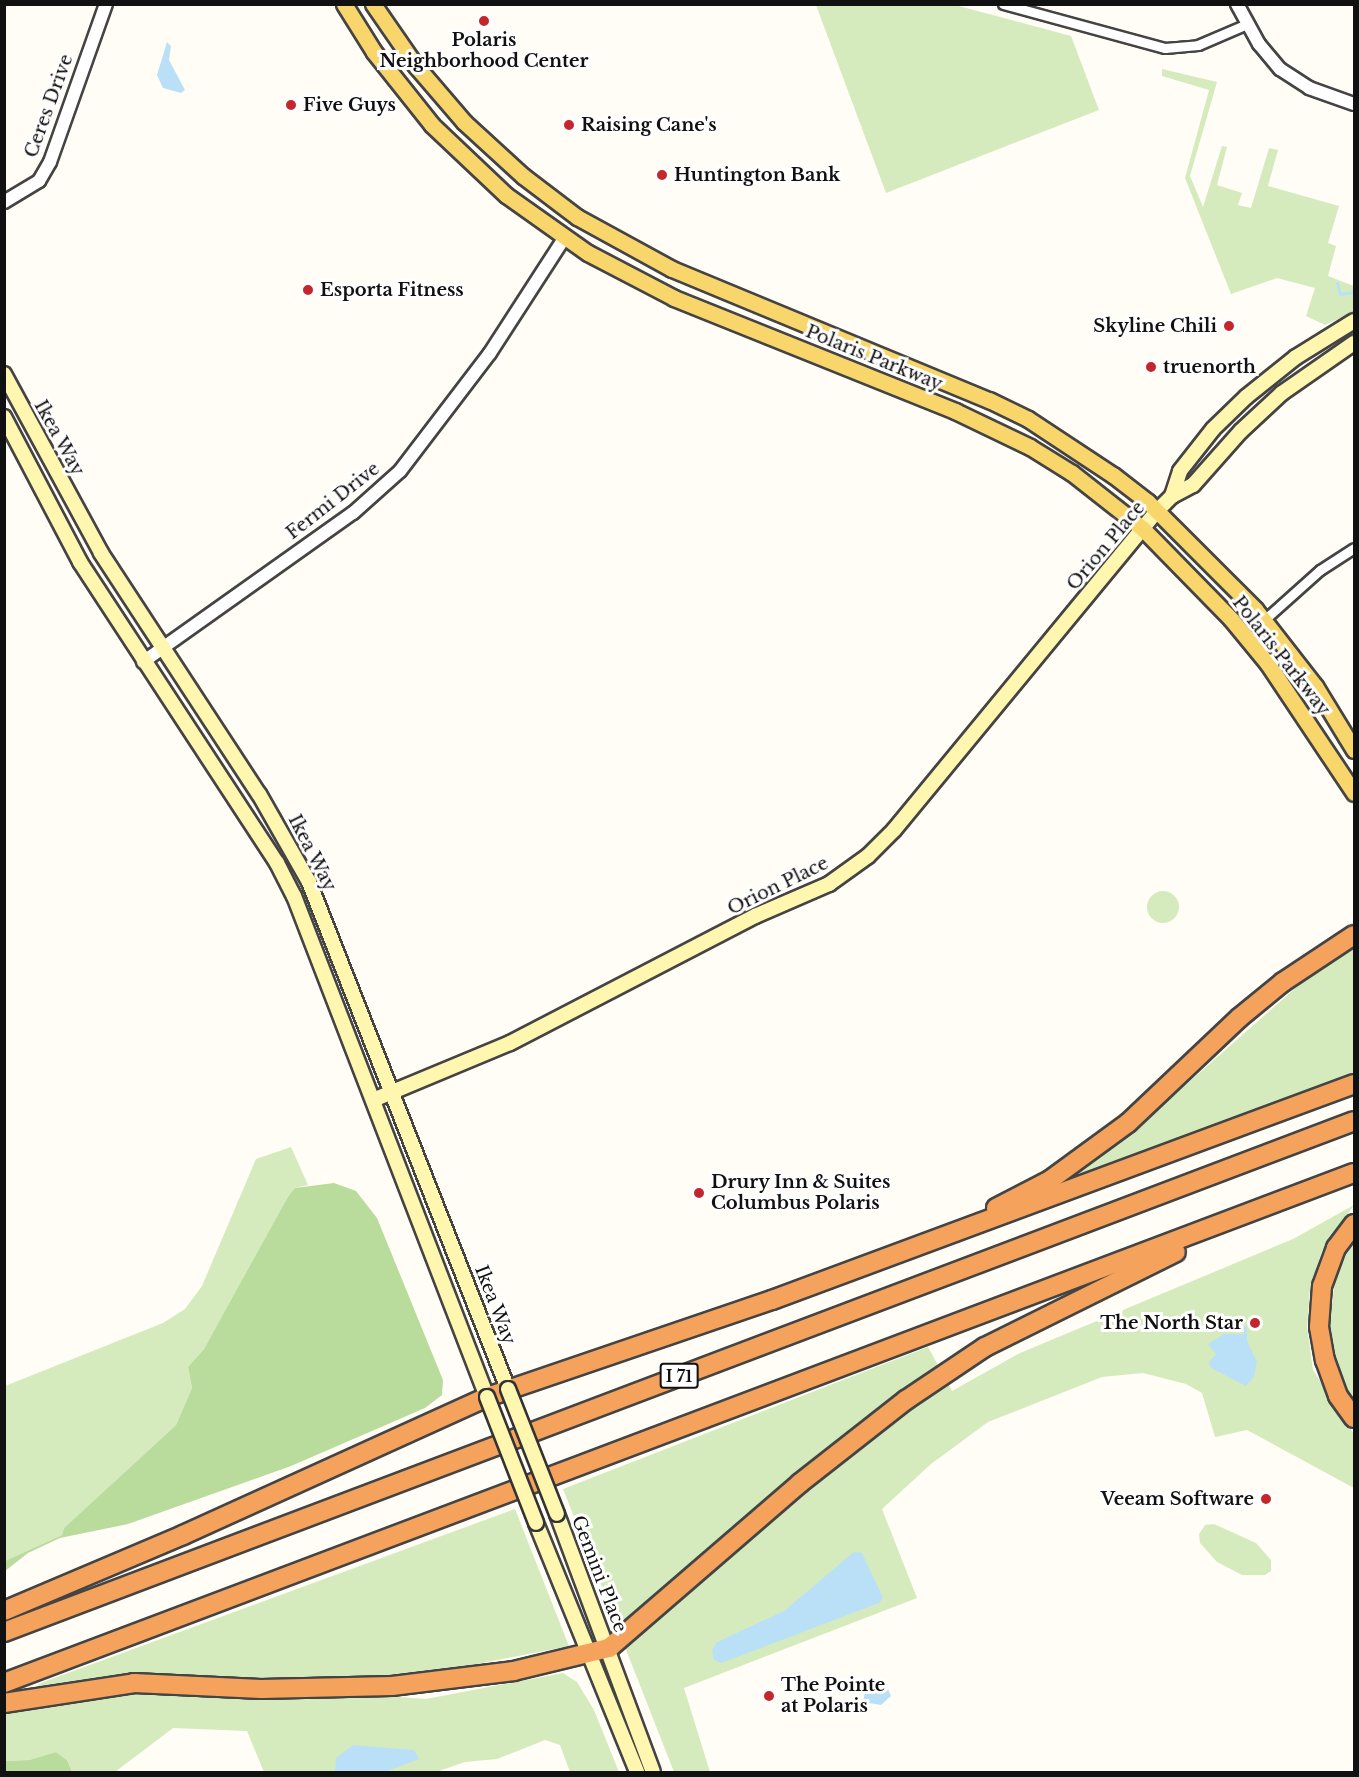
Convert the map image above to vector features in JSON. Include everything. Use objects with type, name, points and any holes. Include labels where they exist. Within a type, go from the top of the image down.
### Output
[{"type":"highway","points":[[930,1242],[1050,1180],[1120,1129],[1239,1017],[1282,982],[1354,935]]},
{"type":"highway","points":[[4,1611],[183,1535],[487,1397],[772,1300],[1354,1084]]},
{"type":"highway","name":"I 71","points":[[4,1632],[1354,1121]]},
{"type":"highway","points":[[4,1683],[1354,1173]]},
{"type":"highway","points":[[4,1703],[134,1683],[261,1689],[392,1686],[514,1671],[609,1648],[800,1484],[906,1400],[985,1347],[1264,1208]]},
{"type":"highway","points":[[1354,1224],[1336,1248],[1322,1286],[1318,1327],[1325,1360],[1338,1396],[1354,1418]]},
{"type":"main road","name":"Polaris Parkway","points":[[344,4],[374,52],[432,125],[506,195],[601,261],[674,298],[908,392],[1030,447],[1072,473],[1142,528],[1231,619],[1268,664],[1354,793]]},
{"type":"main road","name":"Polaris Parkway","points":[[373,4],[416,66],[464,122],[513,168],[577,217],[672,269],[989,400],[1071,446],[1157,511],[1264,620],[1315,686],[1354,750]]},
{"type":"main road","name":"Orion Place","points":[[1172,496],[1180,471],[1240,403],[1296,357],[1354,321]]},
{"type":"main road","name":"Orion Place","points":[[373,1100],[510,1043],[762,912],[829,884],[868,856],[894,831],[1157,511],[1172,496],[1193,485],[1241,431],[1282,393],[1354,343]]},
{"type":"main road","name":"Ikea Way","points":[[4,374],[102,553],[162,649],[259,794],[300,863],[394,1092],[508,1389]]},
{"type":"main road","name":"Ikea Way","points":[[4,417],[80,562],[143,662],[277,863],[294,896],[487,1397]]},
{"type":"main road","name":"Gemini Place","points":[[508,1389],[609,1648],[653,1773]]},
{"type":"main road","points":[[487,1397],[637,1773]]},
{"type":"street","name":"Ceres Drive","points":[[4,202],[39,181],[50,162],[106,4]]},
{"type":"street","points":[[1003,4],[1165,48],[1198,45],[1247,24]]},
{"type":"street","points":[[1237,4],[1270,59],[1295,81],[1354,104]]},
{"type":"street","points":[[1244,4],[1247,24]]},
{"type":"street","name":"Fermi Drive","points":[[143,662],[353,513],[400,471],[485,359],[565,237]]},
{"type":"street","points":[[1264,620],[1320,570],[1354,548]]},
{"type":"green space","points":[[816,5],[955,5],[1071,36],[1099,110],[886,193]]},
{"type":"green space","points":[[1162,69],[1217,82],[1190,176],[1203,207],[1222,146],[1227,147],[1217,185],[1242,193],[1238,205],[1251,208],[1269,148],[1278,150],[1268,186],[1339,206],[1328,243],[1336,246],[1328,276],[1354,286],[1354,312],[1325,325],[1306,316],[1315,288],[1277,278],[1231,294],[1185,178],[1209,90],[1162,76]]},
{"type":"green space","points":[[1163,891],[1174,896],[1179,907],[1174,918],[1163,923],[1152,918],[1147,907],[1152,896]]},
{"type":"green space","points":[[1354,948],[1354,1075],[1059,1185],[1164,1104],[1308,977]]},
{"type":"green space","points":[[291,1147],[308,1185],[295,1188],[204,1349],[188,1367],[192,1388],[176,1425],[64,1528],[62,1535],[5,1561],[5,1386],[163,1323],[185,1309],[202,1286],[256,1159]]},
{"type":"green space","points":[[334,1183],[356,1191],[377,1218],[443,1380],[442,1395],[425,1408],[291,1466],[128,1524],[60,1538],[28,1553],[5,1571],[5,1561],[62,1535],[64,1528],[176,1425],[192,1388],[188,1367],[204,1349],[288,1197],[295,1188]]},
{"type":"green space","points":[[1354,1205],[1322,1251],[1310,1288],[1307,1327],[1313,1370],[1354,1434],[1354,1488],[1247,1430],[1215,1437],[1202,1393],[1186,1384],[1143,1373],[1102,1377],[988,1422],[931,1464],[882,1509],[917,1598],[684,1688],[710,1772],[674,1772],[563,1489],[928,1347],[952,1391],[1020,1353],[1293,1239]]},
{"type":"green space","points":[[1354,1242],[1354,1403],[1335,1368],[1328,1337],[1336,1272]]},
{"type":"green space","points":[[515,1509],[569,1646],[415,1676],[323,1683],[136,1678],[40,1689],[38,1684]]},
{"type":"green space","points":[[1214,1524],[1256,1543],[1271,1560],[1271,1571],[1265,1575],[1242,1575],[1217,1562],[1200,1543],[1199,1534],[1205,1525]]},
{"type":"green space","points":[[563,1673],[577,1682],[594,1710],[619,1772],[570,1772],[560,1745],[545,1740],[497,1759],[465,1762],[436,1772],[264,1772],[247,1731],[173,1728],[115,1772],[72,1772],[67,1760],[56,1752],[29,1760],[5,1761],[4,1711],[123,1692],[184,1692],[287,1700],[386,1696],[426,1699]]},
{"type":"green space","points":[[56,1752],[67,1760],[72,1772],[5,1772],[5,1761],[29,1760]]},
{"type":"water","points":[[167,42],[171,46],[169,60],[185,90],[181,93],[163,88],[157,75]]},
{"type":"water","points":[[1243,1326],[1247,1327],[1247,1341],[1257,1362],[1254,1377],[1246,1386],[1211,1368],[1209,1362],[1216,1354],[1208,1344],[1224,1334],[1244,1334]]},
{"type":"water","points":[[854,1552],[862,1553],[883,1598],[879,1603],[721,1663],[714,1660],[712,1650],[717,1642],[784,1611]]},
{"type":"water","points":[[884,1680],[891,1696],[881,1705],[863,1702],[866,1687]]},
{"type":"water","points":[[353,1745],[414,1750],[419,1759],[385,1772],[335,1772],[336,1758]]},
{"type":"waterway","points":[[1337,283],[1340,294],[1354,292]]},
{"type":"place","name":"Polaris Neighborhood Center","points":[[484,21]]},
{"type":"place","name":"Five Guys","points":[[291,105]]},
{"type":"place","name":"Raising Cane's","points":[[569,125]]},
{"type":"place","name":"Huntington Bank","points":[[662,175]]},
{"type":"place","name":"Esporta Fitness","points":[[308,290]]},
{"type":"place","name":"Skyline Chili","points":[[1229,326]]},
{"type":"place","name":"truenorth","points":[[1151,367]]},
{"type":"place","name":"Drury Inn & Suites Columbus Polaris","points":[[699,1193]]},
{"type":"place","name":"The North Star","points":[[1255,1323]]},
{"type":"place","name":"Veeam Software","points":[[1266,1499]]},
{"type":"place","name":"The Pointe at Polaris","points":[[769,1696]]}]
